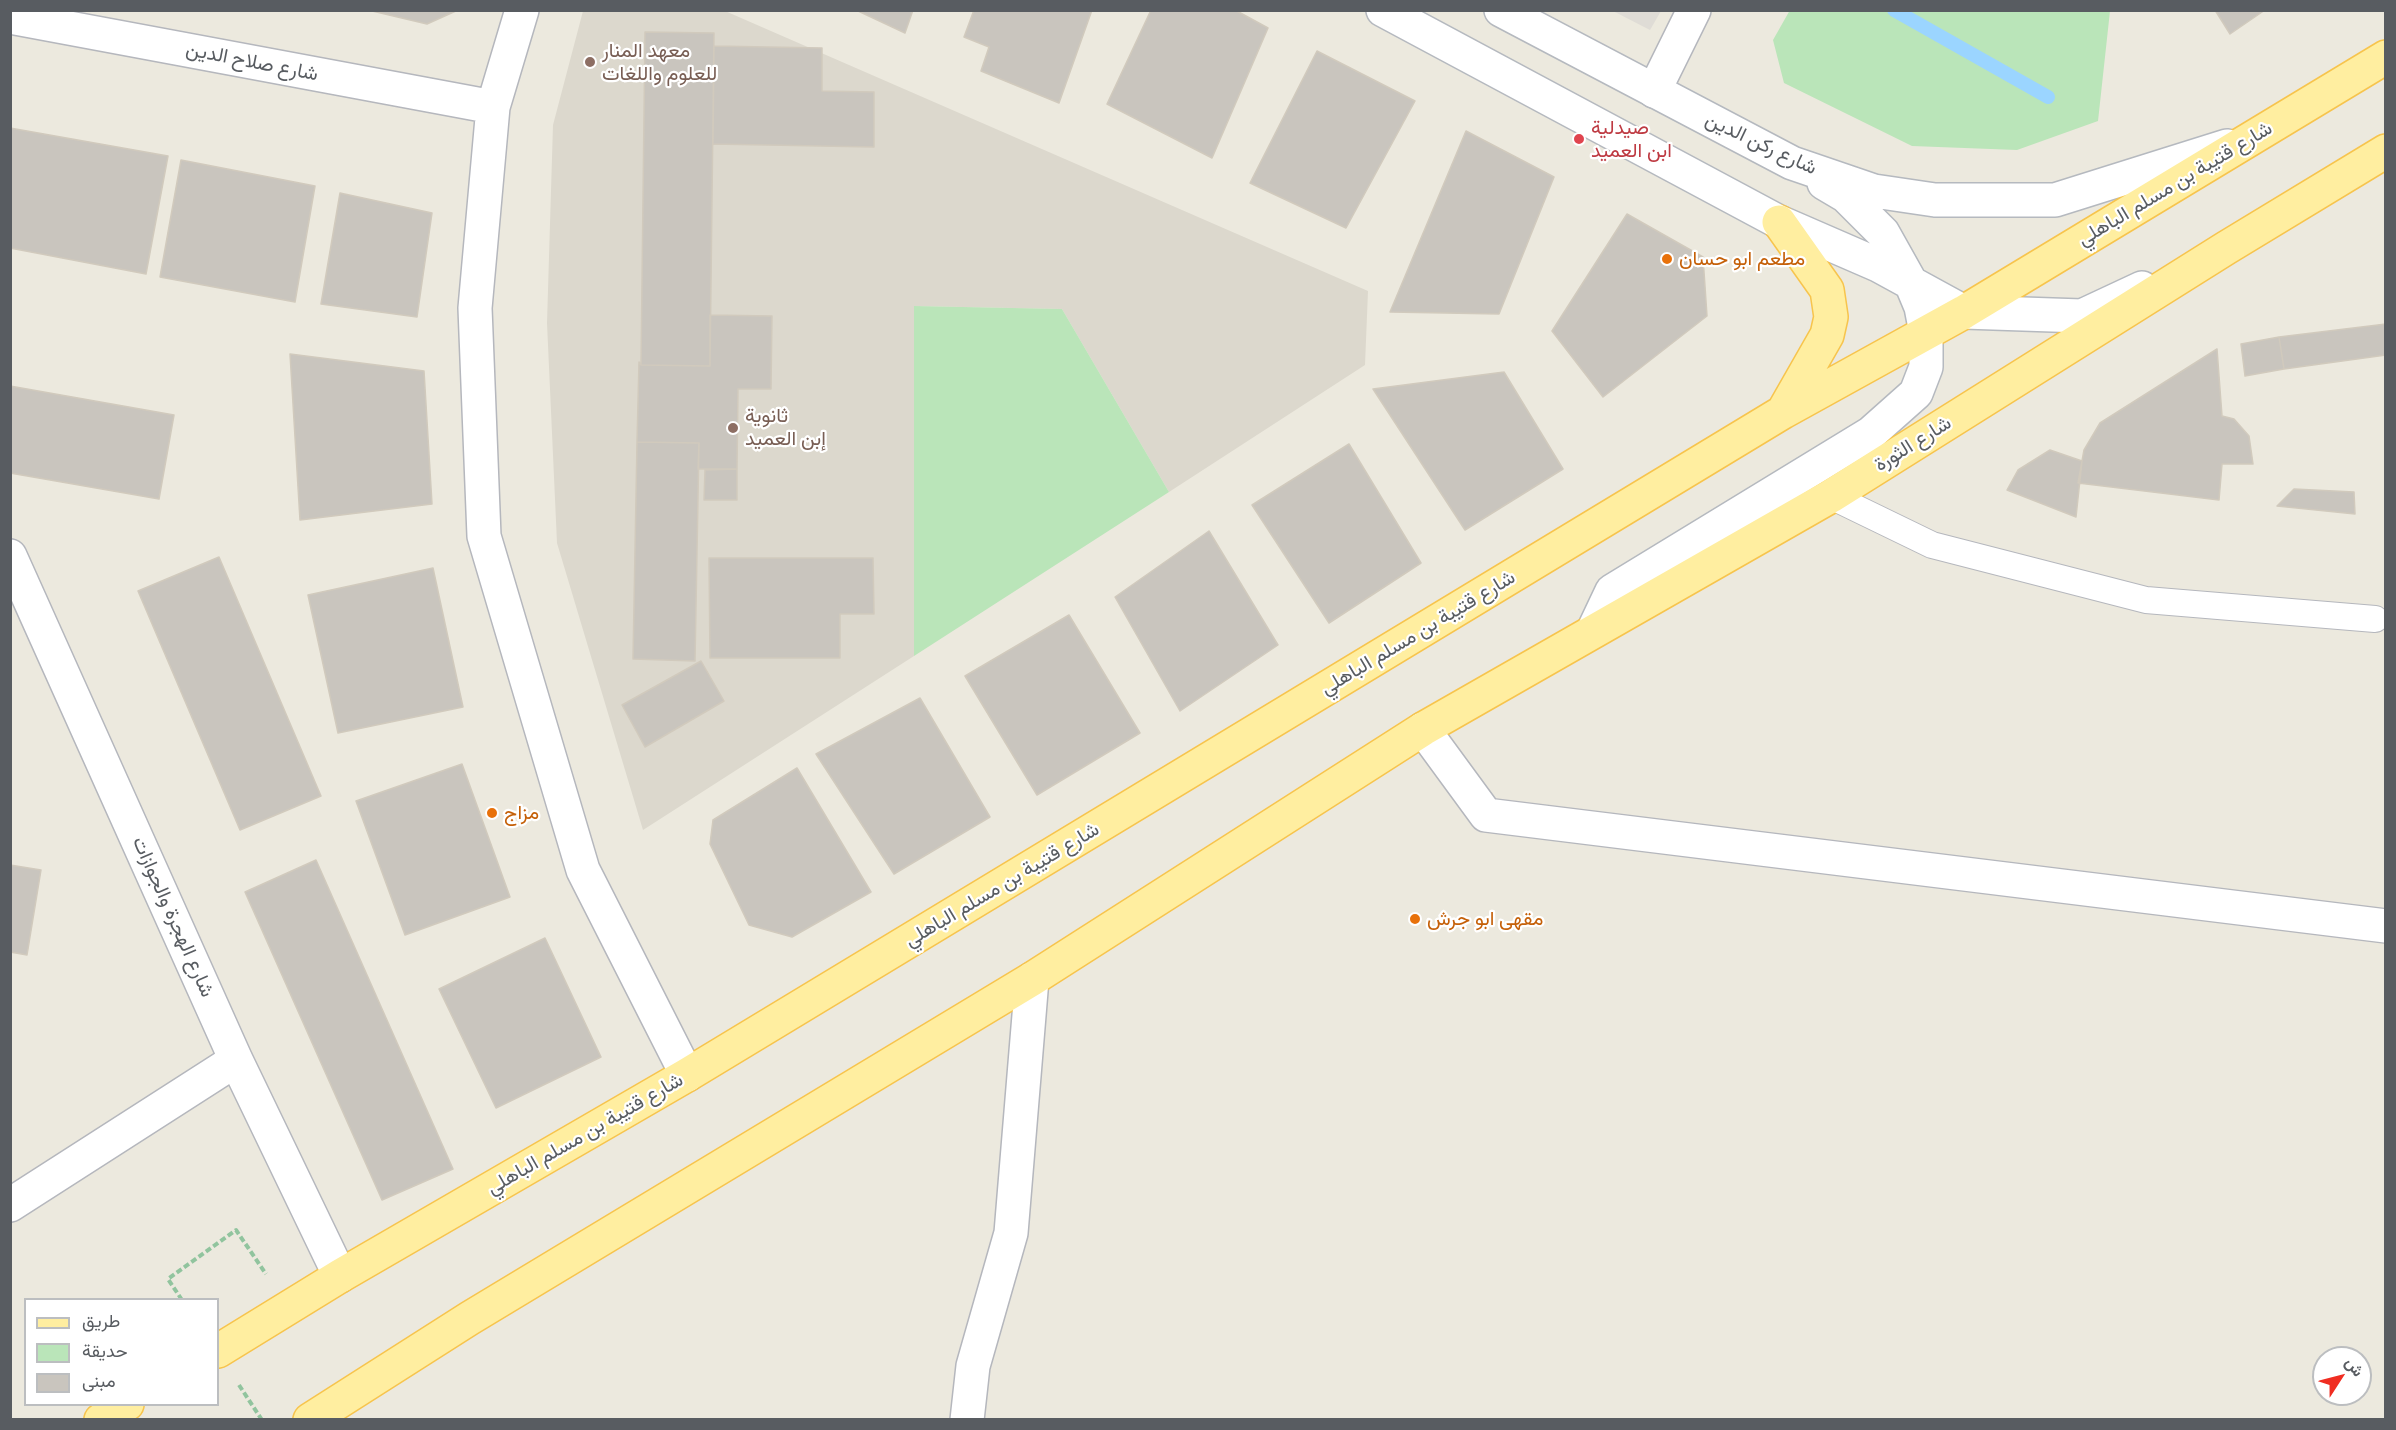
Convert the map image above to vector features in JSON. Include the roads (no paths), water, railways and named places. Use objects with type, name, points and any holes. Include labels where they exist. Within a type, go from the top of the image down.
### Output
[{"type":"main road","name":"شارع قتيبة بن مسلم الباهلي","points":[[1964,312],[2385,57]]},
{"type":"main road","points":[[2226,248],[2385,151]]},
{"type":"main road","points":[[1779,222],[1827,290],[1831,317],[1827,335],[1783,412]]},
{"type":"main road","name":"شارع الثورة","points":[[1594,629],[1831,496],[2226,248]]},
{"type":"main road","points":[[1783,412],[1964,312]]},
{"type":"main road","name":"شارع قتيبة بن مسلم الباهلي","points":[[219,1350],[290,1309],[340,1276],[687,1075],[1783,412]]},
{"type":"main road","points":[[310,1419],[470,1318],[1032,979],[1423,729],[1594,629]]},
{"type":"main road","points":[[101,1419],[124,1406]]},
{"type":"street","points":[[522,10],[493,107],[475,308],[484,536],[583,870],[687,1075]]},
{"type":"street","points":[[1383,10],[1779,222],[1878,265],[1964,312],[2082,316],[2226,248]]},
{"type":"street","name":"شارع ركن الدين","points":[[1502,10],[1792,163],[1875,191],[1935,200],[2055,200],[2249,139]]},
{"type":"street","points":[[1654,92],[1694,10]]},
{"type":"street","name":"شارع صلاح الدين","points":[[10,17],[493,107]]},
{"type":"street","points":[[1594,629],[1612,591],[1871,433],[1916,393],[1926,367],[1926,333],[1921,307],[1911,283],[1882,233],[1846,196],[1792,163]]},
{"type":"street","name":"شارع الهجرة والجوازات","points":[[10,556],[236,1060],[340,1276]]},
{"type":"street","points":[[1423,729],[1486,815],[2385,926]]},
{"type":"street","points":[[967,1419],[973,1366],[1011,1233],[1032,979]]},
{"type":"street","points":[[10,1205],[236,1060]]},
{"type":"lane","points":[[1831,496],[1932,545],[2146,600],[2375,619]]},
{"type":"waterway","points":[[1894,10],[2048,97]]},
{"type":"place","name":"معهد المنار للعلوم واللغات","points":[[590,62]]},
{"type":"place","name":"صيدلية ابن العميد","points":[[1579,139]]},
{"type":"place","name":"مطعم ابو حسان","points":[[1667,259]]},
{"type":"place","name":"ثانوية إبن العميد","points":[[733,428]]},
{"type":"place","name":"مزاج","points":[[492,813]]},
{"type":"place","name":"مقهى ابو جرش","points":[[1415,919]]}]
